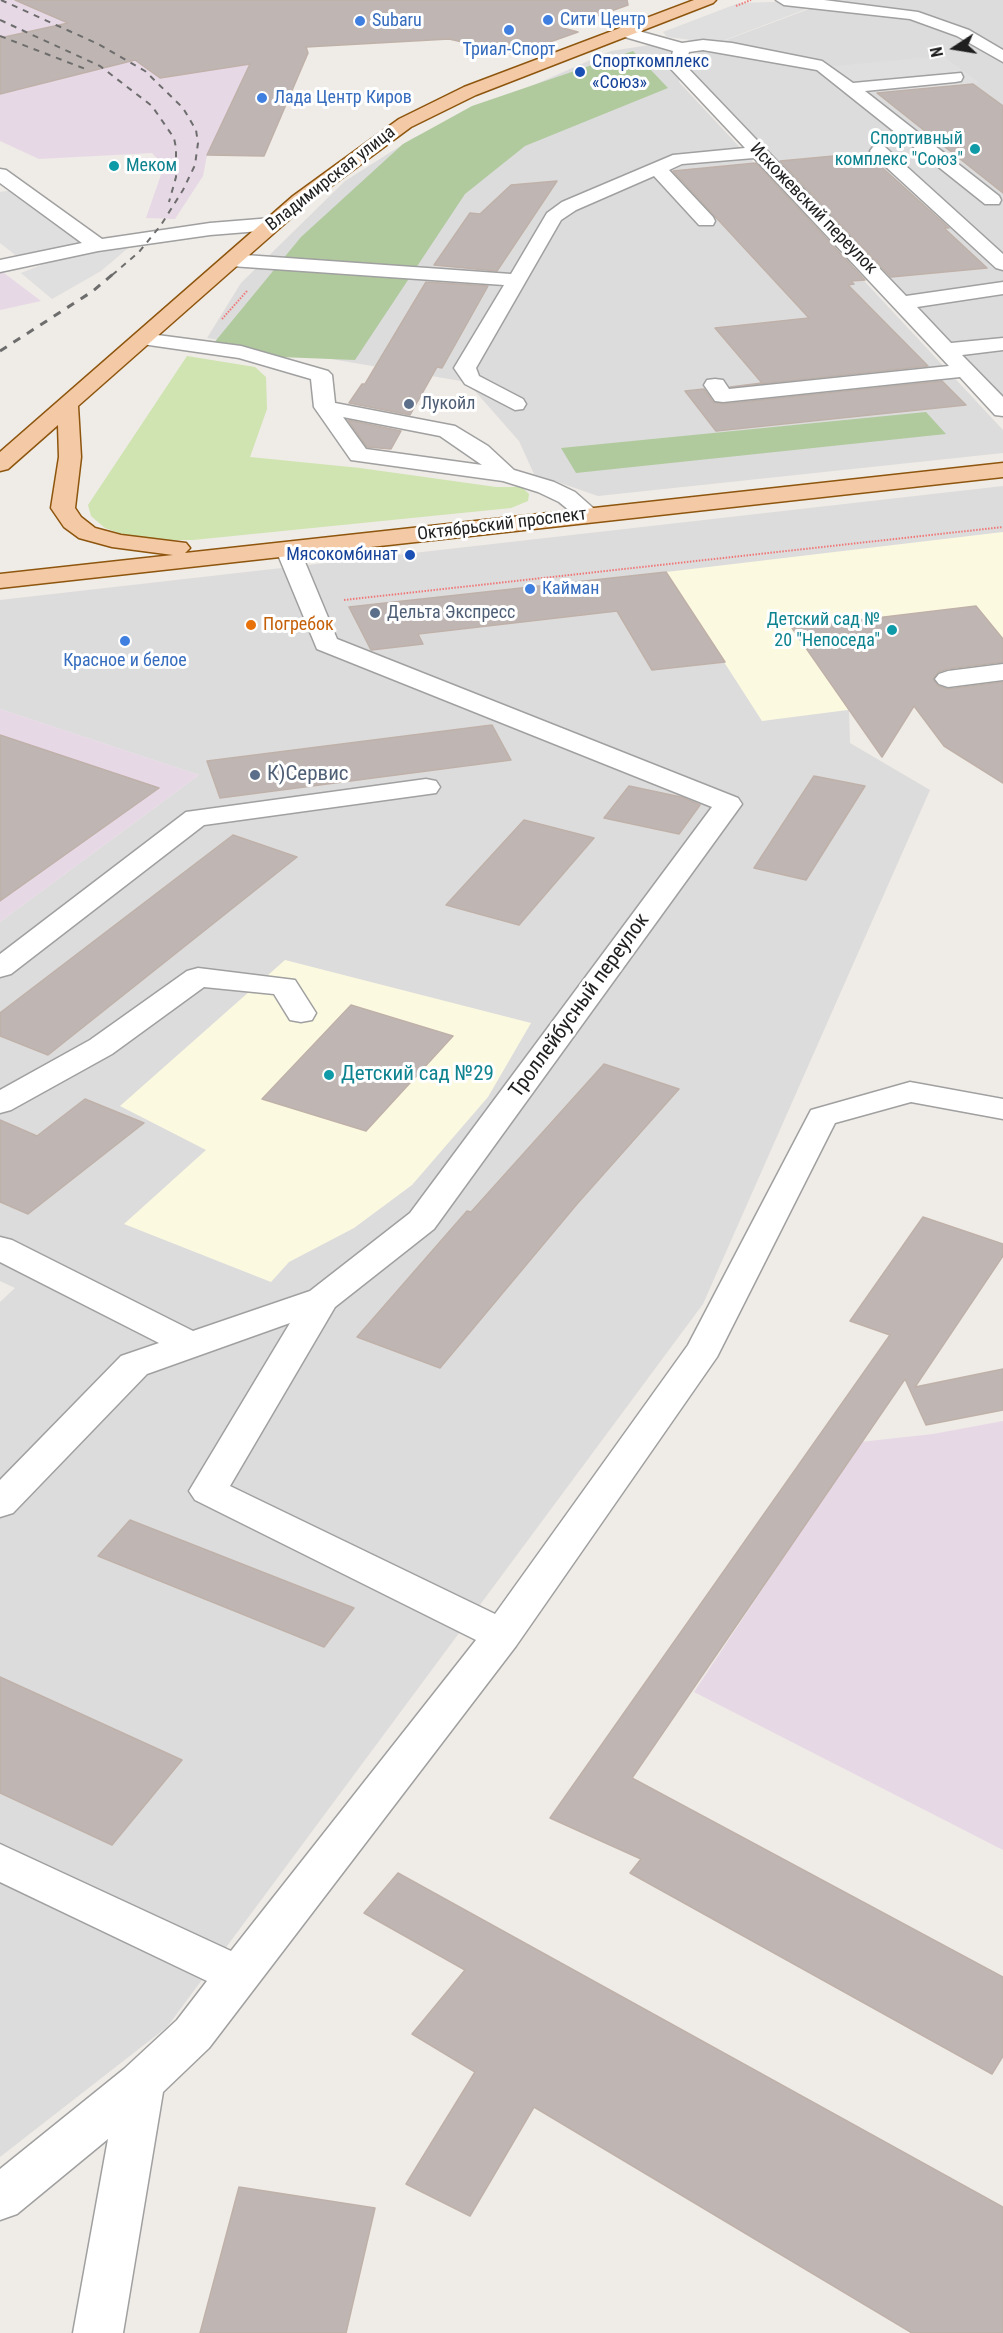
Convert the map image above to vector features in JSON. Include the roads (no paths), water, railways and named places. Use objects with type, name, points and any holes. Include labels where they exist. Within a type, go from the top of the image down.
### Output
[{"type":"main road","name":"Владимирская улица","points":[[0,464],[68,407],[272,224],[346,165],[405,123],[435,106],[708,0]]},
{"type":"main road","points":[[68,407],[70,458],[63,508],[72,522],[87,533],[120,542],[240,555]]},
{"type":"main road","name":"Октябрьский проспект","points":[[0,581],[1003,470]]},
{"type":"street","points":[[784,0],[912,15],[963,33],[1003,57]]},
{"type":"street","points":[[624,32],[682,48],[703,45],[732,48],[822,66],[992,200]]},
{"type":"street","points":[[984,44],[1003,38]]},
{"type":"street","name":"Искожевский переулок","points":[[682,48],[677,66],[1003,410]]},
{"type":"street","points":[[829,71],[852,69]]},
{"type":"street","points":[[850,87],[955,78]]},
{"type":"street","points":[[879,151],[995,248],[1003,264]]},
{"type":"street","points":[[515,404],[472,380],[466,374],[465,368],[554,217],[595,194],[680,159],[757,152]]},
{"type":"street","points":[[657,168],[706,221]]},
{"type":"street","points":[[0,174],[98,245]]},
{"type":"street","points":[[0,266],[98,245],[199,230],[272,224]]},
{"type":"street","points":[[0,274],[70,251]]},
{"type":"street","points":[[231,260],[516,280]]},
{"type":"street","points":[[903,303],[1003,288]]},
{"type":"street","points":[[142,339],[241,352],[321,375],[324,406],[359,455],[506,475],[546,487],[567,497],[589,515]]},
{"type":"street","points":[[948,350],[1003,344]]},
{"type":"street","points":[[715,385],[723,396],[967,370]]},
{"type":"street","points":[[324,406],[447,431],[480,450],[506,475]]},
{"type":"street","name":"Троллейбусный переулок","points":[[0,1503],[134,1365],[322,1299],[422,1221],[728,804],[326,644],[288,550]]},
{"type":"street","points":[[948,679],[1003,672]]},
{"type":"street","points":[[0,968],[196,818],[426,787]]},
{"type":"street","points":[[0,1103],[101,1047],[198,977],[284,986],[301,1013]]},
{"type":"street","points":[[0,2198],[141,2083],[193,2034],[502,1635],[704,1349],[822,1117],[910,1092],[1003,1109]]},
{"type":"street","points":[[0,1248],[191,1345]]},
{"type":"street","points":[[322,1299],[208,1491],[502,1635]]},
{"type":"street","points":[[0,1862],[238,1975]]},
{"type":"street","points":[[98,2333],[141,2083]]},
{"type":"railway","points":[[1,0],[98,44],[145,71],[183,108],[196,130],[198,143],[195,165],[183,190],[161,225],[139,252],[111,276]]},
{"type":"railway","points":[[0,20],[100,66],[152,106],[174,138],[176,148],[176,177],[169,202]]},
{"type":"railway","points":[[0,36],[88,70]]},
{"type":"railway","points":[[0,351],[93,291],[113,274]]},
{"type":"place","name":"Сити Центр","points":[[548,20]]},
{"type":"place","name":"Subaru","points":[[360,21]]},
{"type":"place","name":"Триал-Спорт","points":[[509,30]]},
{"type":"place","name":"Спорткомплекс «Союз»","points":[[580,72]]},
{"type":"place","name":"Лада Центр Киров","points":[[262,98]]},
{"type":"place","name":"Спортивный комплекс \"Союз\"","points":[[975,149]]},
{"type":"place","name":"Меком","points":[[114,166]]},
{"type":"place","name":"Лукойл","points":[[409,404]]},
{"type":"place","name":"Мясокомбинат","points":[[410,555]]},
{"type":"place","name":"Кайман","points":[[530,589]]},
{"type":"place","name":"Дельта Экспресс","points":[[375,613]]},
{"type":"place","name":"Погребок","points":[[251,625]]},
{"type":"place","name":"Детский сад № 20 \"Непоседа\"","points":[[892,630]]},
{"type":"place","name":"Красное и белое","points":[[125,641]]},
{"type":"place","name":"К)Сервис","points":[[255,775]]},
{"type":"place","name":"Детский сад №29","points":[[329,1075]]}]
